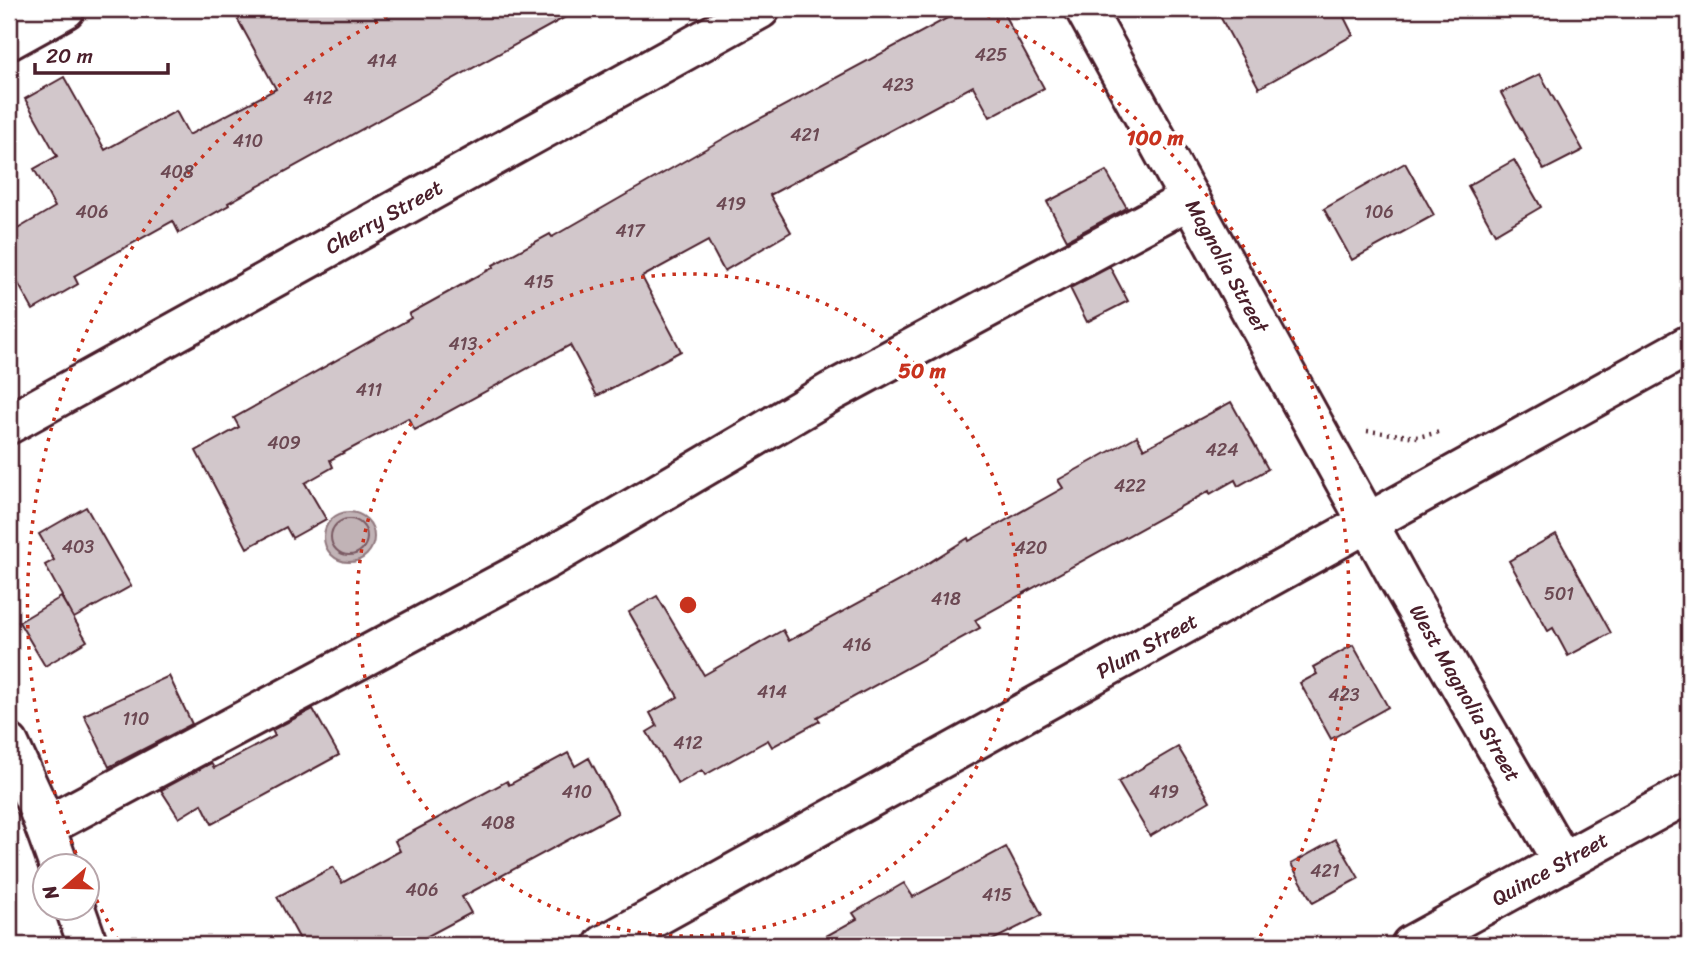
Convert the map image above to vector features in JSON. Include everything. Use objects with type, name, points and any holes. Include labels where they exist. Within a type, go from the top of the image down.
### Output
[{"type":"street","points":[[9,40],[65,9]]},
{"type":"street","name":"Cherry Street","points":[[9,424],[760,9]]},
{"type":"street","name":"Magnolia Street","points":[[1085,9],[1368,523]]},
{"type":"street","points":[[45,827],[547,559],[831,392],[1190,199]]},
{"type":"street","name":"Plum Street","points":[[604,945],[1689,345]]},
{"type":"street","name":"West Magnolia Street","points":[[1368,523],[1562,861]]},
{"type":"street","points":[[9,744],[54,852]]},
{"type":"street","name":"Quince Street","points":[[1412,945],[1689,793]]},
{"type":"street","points":[[80,922],[88,945]]},
{"type":"path","points":[[1360,425],[1368,432],[1418,437],[1441,431]]},
{"type":"water","points":[[349,512],[366,520],[374,537],[366,554],[349,562],[332,554],[324,537],[332,520]]},
{"type":"building","points":[[232,9],[580,9],[228,203],[229,205],[179,233],[173,221],[74,276],[78,284],[33,310],[9,267],[9,234],[55,207],[34,169],[57,156],[25,99],[64,77],[105,150],[176,111],[189,135],[276,89]]},
{"type":"building","points":[[964,9],[1001,9],[1044,88],[990,117],[973,86],[770,195],[791,232],[724,271],[708,241],[642,277],[681,351],[597,396],[570,345],[415,430],[408,418],[330,460],[333,467],[305,483],[326,519],[292,538],[286,527],[247,548],[196,451],[239,427],[234,418],[411,318],[409,314],[494,267],[493,265],[550,234],[552,237],[735,132]]},
{"type":"building","points":[[1216,9],[1340,9],[1353,35],[1259,88]]},
{"type":"building","points":[[1540,74],[1583,150],[1544,170],[1501,93]]},
{"type":"building","points":[[1514,160],[1541,207],[1495,234],[1468,186]]},
{"type":"building","points":[[1405,163],[1434,215],[1352,260],[1324,209]]},
{"type":"building","points":[[1106,171],[1127,208],[1067,240],[1047,202]]},
{"type":"building","points":[[1110,267],[1128,301],[1087,322],[1070,288]]},
{"type":"building","points":[[1231,402],[1268,469],[1238,486],[1235,480],[1210,494],[1209,491],[975,620],[980,628],[817,717],[820,721],[772,747],[768,740],[705,775],[702,770],[678,784],[647,732],[657,726],[650,713],[678,697],[629,612],[657,596],[704,675],[783,630],[789,641],[908,576],[968,538],[969,541],[1063,488],[1058,480],[1137,436],[1144,449]]},
{"type":"building","points":[[86,507],[131,586],[74,618],[45,565],[54,560],[39,534]]},
{"type":"building","points":[[1556,534],[1611,633],[1568,656],[1553,628],[1548,631],[1509,561]]},
{"type":"building","points":[[61,597],[87,641],[45,666],[19,622]]},
{"type":"building","points":[[1353,645],[1388,707],[1331,739],[1300,683],[1317,674],[1313,667]]},
{"type":"building","points":[[169,676],[192,724],[109,767],[84,715]]},
{"type":"building","points":[[313,709],[339,755],[212,824],[202,804],[179,818],[161,790],[211,763],[214,768],[275,736],[272,730]]},
{"type":"building","points":[[1178,747],[1210,801],[1150,836],[1118,782]]},
{"type":"building","points":[[568,753],[575,766],[589,758],[618,813],[462,897],[471,913],[411,945],[303,945],[277,897],[333,867],[342,883],[400,851],[395,841],[507,781],[509,785]]},
{"type":"building","points":[[1336,839],[1359,878],[1313,903],[1291,864]]},
{"type":"building","points":[[1006,847],[1042,915],[983,945],[810,945],[857,919],[853,913],[904,883],[913,897]]}]
